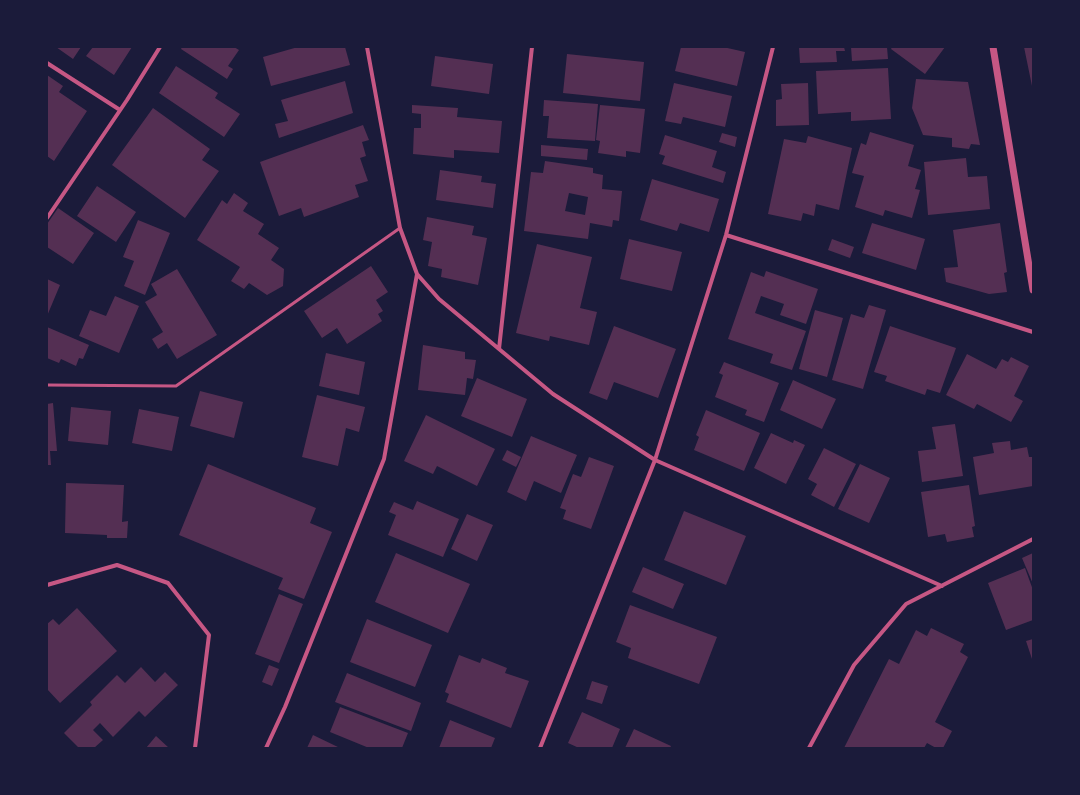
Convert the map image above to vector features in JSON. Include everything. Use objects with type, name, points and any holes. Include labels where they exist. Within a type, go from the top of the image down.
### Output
[{"type":"street","points":[[47,218],[120,110],[160,47]]},
{"type":"street","points":[[367,47],[400,228],[417,274],[439,300],[553,394],[655,460],[942,586]]},
{"type":"street","points":[[499,349],[532,47]]},
{"type":"street","points":[[540,748],[655,460],[726,235],[773,47]]},
{"type":"street","points":[[993,47],[1033,290]]},
{"type":"street","points":[[47,64],[120,110]]},
{"type":"street","points":[[726,235],[1033,332]]},
{"type":"street","points":[[266,748],[285,707],[384,459],[417,274]]},
{"type":"street","points":[[809,748],[854,665],[906,604],[1033,539]]},
{"type":"street","points":[[47,585],[117,565],[168,584],[209,636],[195,748]]},
{"type":"lane","points":[[47,385],[176,386],[400,228]]},
{"type":"building","points":[[56,47],[81,47],[73,59]]},
{"type":"building","points":[[93,47],[132,47],[114,75],[86,56]]},
{"type":"building","points":[[182,47],[234,47],[239,50],[228,66],[233,69],[227,79],[181,49]]},
{"type":"building","points":[[298,47],[345,47],[350,65],[271,86],[263,57]]},
{"type":"building","points":[[681,47],[723,47],[745,52],[737,86],[675,71]]},
{"type":"building","points":[[799,47],[844,47],[845,51],[836,51],[837,62],[800,63]]},
{"type":"building","points":[[851,47],[887,47],[888,59],[852,61]]},
{"type":"building","points":[[892,47],[945,47],[925,74],[891,49]]},
{"type":"building","points":[[1024,47],[1033,47],[1033,86],[1032,86]]},
{"type":"building","points":[[567,54],[644,62],[640,101],[563,93]]},
{"type":"building","points":[[435,56],[493,64],[489,94],[431,86]]},
{"type":"building","points":[[176,66],[218,93],[215,98],[240,114],[224,137],[159,93]]},
{"type":"building","points":[[888,68],[891,119],[851,121],[851,112],[818,114],[816,71]]},
{"type":"building","points":[[47,75],[63,86],[59,92],[87,111],[54,161],[47,156]]},
{"type":"building","points":[[916,79],[968,82],[980,145],[971,144],[969,149],[952,147],[952,138],[923,135],[912,108]]},
{"type":"building","points":[[345,81],[353,113],[279,138],[275,124],[288,121],[281,100]]},
{"type":"building","points":[[674,83],[732,96],[725,127],[683,117],[681,124],[665,121]]},
{"type":"building","points":[[808,83],[809,125],[776,126],[776,100],[782,99],[781,84]]},
{"type":"building","points":[[544,100],[598,104],[595,141],[547,138],[549,116],[543,116]]},
{"type":"building","points":[[412,105],[458,108],[457,117],[502,121],[499,153],[454,150],[454,158],[413,154],[414,128],[421,128],[421,114],[412,113]]},
{"type":"building","points":[[600,105],[645,109],[640,153],[626,151],[626,157],[598,153],[600,141],[596,140]]},
{"type":"building","points":[[153,108],[210,149],[202,160],[219,171],[185,218],[112,165]]},
{"type":"building","points":[[363,125],[369,140],[362,142],[366,156],[360,158],[368,181],[355,185],[359,197],[304,217],[301,208],[279,216],[260,162]]},
{"type":"building","points":[[870,132],[914,145],[908,166],[921,170],[915,189],[920,190],[912,218],[885,210],[883,216],[855,207],[864,176],[852,173],[861,143],[866,145]]},
{"type":"building","points":[[722,133],[737,137],[735,147],[719,142]]},
{"type":"building","points":[[665,135],[717,151],[712,167],[726,172],[723,183],[662,164],[665,156],[659,154]]},
{"type":"building","points":[[808,136],[852,148],[839,210],[816,204],[814,216],[803,213],[801,221],[768,214],[784,139],[806,143]]},
{"type":"building","points":[[541,145],[588,149],[587,160],[541,156]]},
{"type":"building","points":[[966,158],[968,177],[987,176],[990,209],[928,215],[924,162]]},
{"type":"building","points":[[545,161],[593,168],[593,173],[603,175],[602,189],[622,191],[619,221],[613,220],[612,227],[590,223],[588,239],[524,231],[531,172],[543,173]],"holes":[[[569,193],[588,197],[585,215],[565,211]]]},
{"type":"building","points":[[440,170],[482,176],[481,182],[496,184],[493,208],[436,200]]},
{"type":"building","points":[[652,179],[719,199],[709,232],[680,223],[677,231],[640,220]]},
{"type":"building","points":[[97,186],[136,212],[116,242],[77,216]]},
{"type":"building","points":[[234,193],[248,203],[243,211],[264,224],[258,234],[279,248],[271,260],[284,269],[283,286],[267,295],[249,283],[244,289],[231,281],[240,267],[197,240],[222,200],[227,204]]},
{"type":"building","points":[[58,208],[94,233],[73,264],[47,247],[47,224]]},
{"type":"building","points":[[427,217],[474,226],[472,235],[487,238],[478,285],[441,277],[442,269],[428,266],[432,242],[423,240]]},
{"type":"building","points":[[138,220],[170,233],[145,295],[124,286],[134,261],[123,257]]},
{"type":"building","points":[[872,223],[925,239],[916,270],[862,253]]},
{"type":"building","points":[[1000,223],[1007,272],[1004,273],[1007,292],[989,294],[946,282],[944,268],[958,267],[953,230]]},
{"type":"building","points":[[629,239],[682,252],[672,291],[620,279]]},
{"type":"building","points":[[832,239],[854,247],[850,258],[828,250]]},
{"type":"building","points":[[537,244],[592,257],[580,308],[597,312],[589,345],[550,336],[549,341],[516,333]]},
{"type":"building","points":[[371,266],[388,292],[376,300],[383,311],[378,314],[382,321],[347,344],[337,328],[322,338],[304,311]]},
{"type":"building","points":[[177,269],[217,335],[177,359],[167,343],[158,349],[152,339],[163,332],[145,302],[157,295],[151,284]]},
{"type":"building","points":[[766,271],[818,289],[806,324],[780,315],[784,304],[761,296],[755,313],[806,331],[792,370],[770,363],[773,354],[728,339],[751,272],[764,277]]},
{"type":"building","points":[[47,279],[60,285],[47,316]]},
{"type":"building","points":[[115,296],[139,306],[119,353],[79,336],[90,310],[106,316]]},
{"type":"building","points":[[869,305],[886,310],[863,389],[832,380],[851,314],[864,318]]},
{"type":"building","points":[[815,310],[843,318],[827,377],[799,369]]},
{"type":"building","points":[[614,326],[676,349],[658,398],[614,382],[607,400],[589,393]]},
{"type":"building","points":[[890,326],[956,348],[940,393],[927,389],[925,395],[885,381],[887,376],[874,372]]},
{"type":"building","points":[[47,327],[89,345],[83,359],[79,358],[76,366],[61,359],[59,363],[47,358]]},
{"type":"building","points":[[423,345],[465,352],[465,359],[476,360],[473,379],[467,378],[465,395],[418,390]]},
{"type":"building","points":[[326,353],[365,362],[359,395],[319,386]]},
{"type":"building","points":[[967,354],[996,369],[1002,359],[1008,362],[1011,357],[1029,366],[1014,396],[1023,401],[1011,422],[977,404],[974,409],[946,395]]},
{"type":"building","points":[[724,362],[779,383],[764,422],[745,415],[747,410],[715,397],[723,375],[719,373]]},
{"type":"building","points":[[477,378],[527,399],[512,437],[461,416]]},
{"type":"building","points":[[793,380],[836,399],[822,429],[780,410]]},
{"type":"building","points":[[200,391],[243,402],[234,438],[190,426]]},
{"type":"building","points":[[317,395],[365,407],[359,432],[346,428],[338,466],[302,457]]},
{"type":"building","points":[[53,403],[57,451],[50,451],[51,465],[47,465],[47,404]]},
{"type":"building","points":[[71,407],[111,411],[108,445],[68,441]]},
{"type":"building","points":[[139,409],[179,417],[172,451],[132,443]]},
{"type":"building","points":[[706,410],[760,433],[744,471],[694,450],[699,437],[696,435]]},
{"type":"building","points":[[426,415],[495,449],[477,486],[437,466],[433,474],[404,461]]},
{"type":"building","points":[[955,424],[963,476],[922,482],[918,451],[936,449],[932,427]]},
{"type":"building","points":[[771,433],[793,443],[794,440],[805,445],[786,484],[754,468]]},
{"type":"building","points":[[531,436],[577,455],[561,493],[534,481],[526,501],[507,492]]},
{"type":"building","points":[[1010,441],[1011,450],[1027,447],[1029,457],[1033,457],[1033,486],[979,495],[973,457],[994,453],[992,443]]},
{"type":"building","points":[[824,448],[856,464],[834,507],[811,495],[817,484],[808,479]]},
{"type":"building","points":[[507,450],[521,457],[516,467],[502,460]]},
{"type":"building","points":[[589,457],[614,466],[591,529],[563,519],[566,510],[560,508],[573,474],[581,477]]},
{"type":"building","points":[[208,464],[316,508],[310,523],[332,532],[304,599],[278,589],[283,578],[179,535]]},
{"type":"building","points":[[860,464],[890,478],[869,523],[838,509]]},
{"type":"building","points":[[66,483],[124,485],[122,522],[128,521],[127,538],[107,538],[107,535],[65,533]]},
{"type":"building","points":[[969,485],[975,526],[972,527],[974,537],[947,542],[945,534],[928,537],[921,492]]},
{"type":"building","points":[[417,501],[459,519],[443,557],[388,535],[396,515],[389,512],[394,502],[413,510]]},
{"type":"building","points":[[684,511],[746,536],[726,585],[664,560]]},
{"type":"building","points":[[467,514],[493,525],[477,561],[451,549]]},
{"type":"building","points":[[396,553],[470,584],[448,633],[375,602]]},
{"type":"building","points":[[1033,553],[1033,584],[1022,558]]},
{"type":"building","points":[[643,567],[684,584],[673,609],[632,592]]},
{"type":"building","points":[[1025,568],[1033,590],[1033,620],[1006,630],[988,583]]},
{"type":"building","points":[[279,594],[303,604],[279,663],[255,654]]},
{"type":"building","points":[[630,605],[717,637],[699,684],[628,658],[631,648],[616,642]]},
{"type":"building","points":[[77,608],[117,651],[60,703],[47,689],[47,624],[53,619],[59,625]]},
{"type":"building","points":[[367,619],[432,645],[415,687],[350,662]]},
{"type":"building","points":[[931,628],[964,644],[960,652],[968,657],[935,722],[952,731],[943,748],[936,748],[927,743],[924,748],[844,748],[889,659],[899,664],[916,630],[927,636]]},
{"type":"building","points":[[1033,639],[1033,662],[1026,641]]},
{"type":"building","points":[[459,655],[480,663],[482,658],[507,668],[505,673],[529,681],[511,728],[446,702],[449,694],[445,692]]},
{"type":"building","points":[[269,665],[279,669],[272,686],[262,682]]},
{"type":"building","points":[[141,667],[155,682],[165,672],[178,685],[145,717],[139,711],[113,737],[100,723],[93,730],[103,740],[94,748],[79,748],[64,733],[92,705],[90,702],[117,675],[125,683]]},
{"type":"building","points":[[347,673],[421,703],[411,731],[335,702]]},
{"type":"building","points":[[592,681],[608,686],[602,704],[586,699]]},
{"type":"building","points":[[340,707],[408,733],[402,748],[369,748],[330,732]]},
{"type":"building","points":[[582,712],[620,729],[612,748],[579,748],[568,743]]},
{"type":"building","points":[[450,720],[495,738],[491,748],[439,748]]},
{"type":"building","points":[[634,729],[671,746],[670,748],[625,748]]},
{"type":"building","points":[[313,735],[340,748],[307,748]]},
{"type":"building","points":[[156,736],[169,748],[146,748]]}]
